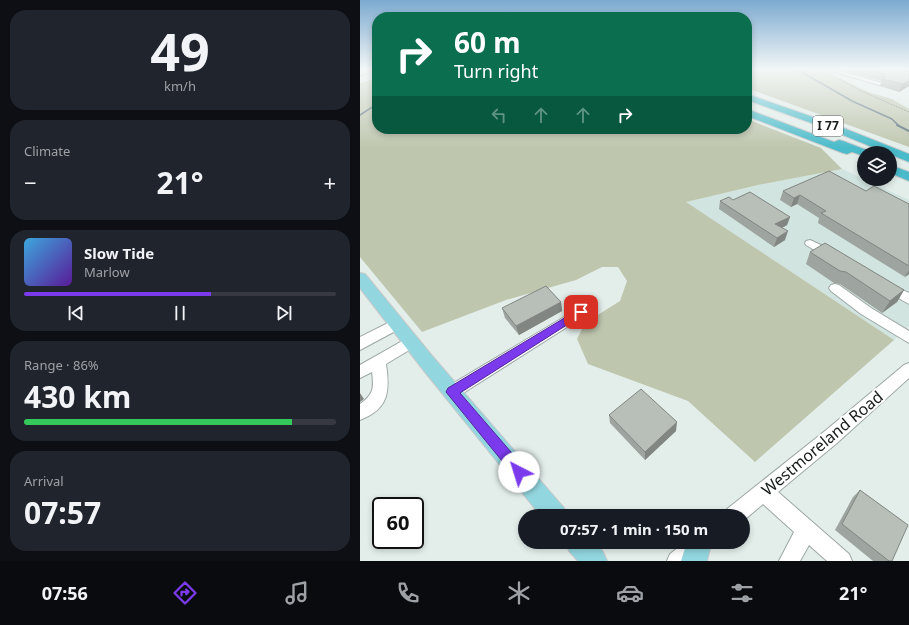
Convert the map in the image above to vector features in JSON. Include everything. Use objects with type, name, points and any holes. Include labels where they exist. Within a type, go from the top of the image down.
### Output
[{"type":"highway","name":"I 77","points":[[756,96],[817,117],[909,153]]},
{"type":"highway","name":"I 77","points":[[752,98],[909,158]]},
{"type":"highway","name":"I 77","points":[[752,110],[857,150]]},
{"type":"highway","name":"I 77","points":[[752,114],[857,155]]},
{"type":"highway","points":[[897,166],[909,171]]},
{"type":"highway","points":[[897,172],[909,177]]},
{"type":"main road","points":[[360,278],[396,324],[550,509]]},
{"type":"main road","points":[[584,549],[594,561]]},
{"type":"street","points":[[810,243],[842,260]]},
{"type":"street","points":[[881,283],[909,299]]},
{"type":"street","points":[[835,288],[866,311],[909,338]]},
{"type":"street","points":[[452,392],[581,312]]},
{"type":"street","points":[[360,344],[396,324]]},
{"type":"street","points":[[360,372],[411,342]]},
{"type":"street","points":[[360,413],[374,403],[381,391],[378,362]]},
{"type":"street","name":"Westmoreland Road","points":[[743,509],[857,415],[909,369]]},
{"type":"street","points":[[764,492],[842,561]]},
{"type":"street","points":[[789,561],[806,530]]},
{"type":"street","points":[[677,561],[698,549]]},
{"type":"path","points":[[873,96],[909,112]]},
{"type":"shaded area","points":[[842,169],[857,176],[857,186],[879,186],[909,200],[909,326],[894,340],[685,202],[758,185]]},
{"type":"green space","points":[[360,96],[372,96],[372,134],[752,134],[752,121],[821,148],[842,169],[758,185],[686,202],[894,340],[755,462],[688,401],[588,364],[577,339],[585,323],[620,301],[627,281],[618,267],[602,267],[576,280],[506,300],[422,332],[360,257]]},
{"type":"green space","points":[[769,96],[882,96],[892,99],[909,109],[909,147]]},
{"type":"building","points":[[829,171],[866,191],[874,186],[909,204],[909,266],[821,213],[826,211],[800,195],[794,198],[783,191]]},
{"type":"building","points":[[750,192],[790,217],[775,224],[788,231],[777,238],[720,201],[729,197],[733,200]]},
{"type":"building","points":[[825,243],[904,290],[890,301],[846,272],[840,271],[810,252]]},
{"type":"building","points":[[546,286],[561,302],[516,326],[502,308]]},
{"type":"building","points":[[641,389],[677,422],[645,452],[609,415]]},
{"type":"building","points":[[860,490],[908,525],[892,561],[889,561],[842,524]]},
{"type":"waterway","points":[[844,96],[892,119],[899,126]]},
{"type":"waterway","points":[[360,115],[372,107]]},
{"type":"waterway","points":[[899,126],[909,131]]},
{"type":"route","points":[[519,472],[452,392],[581,312]]}]
